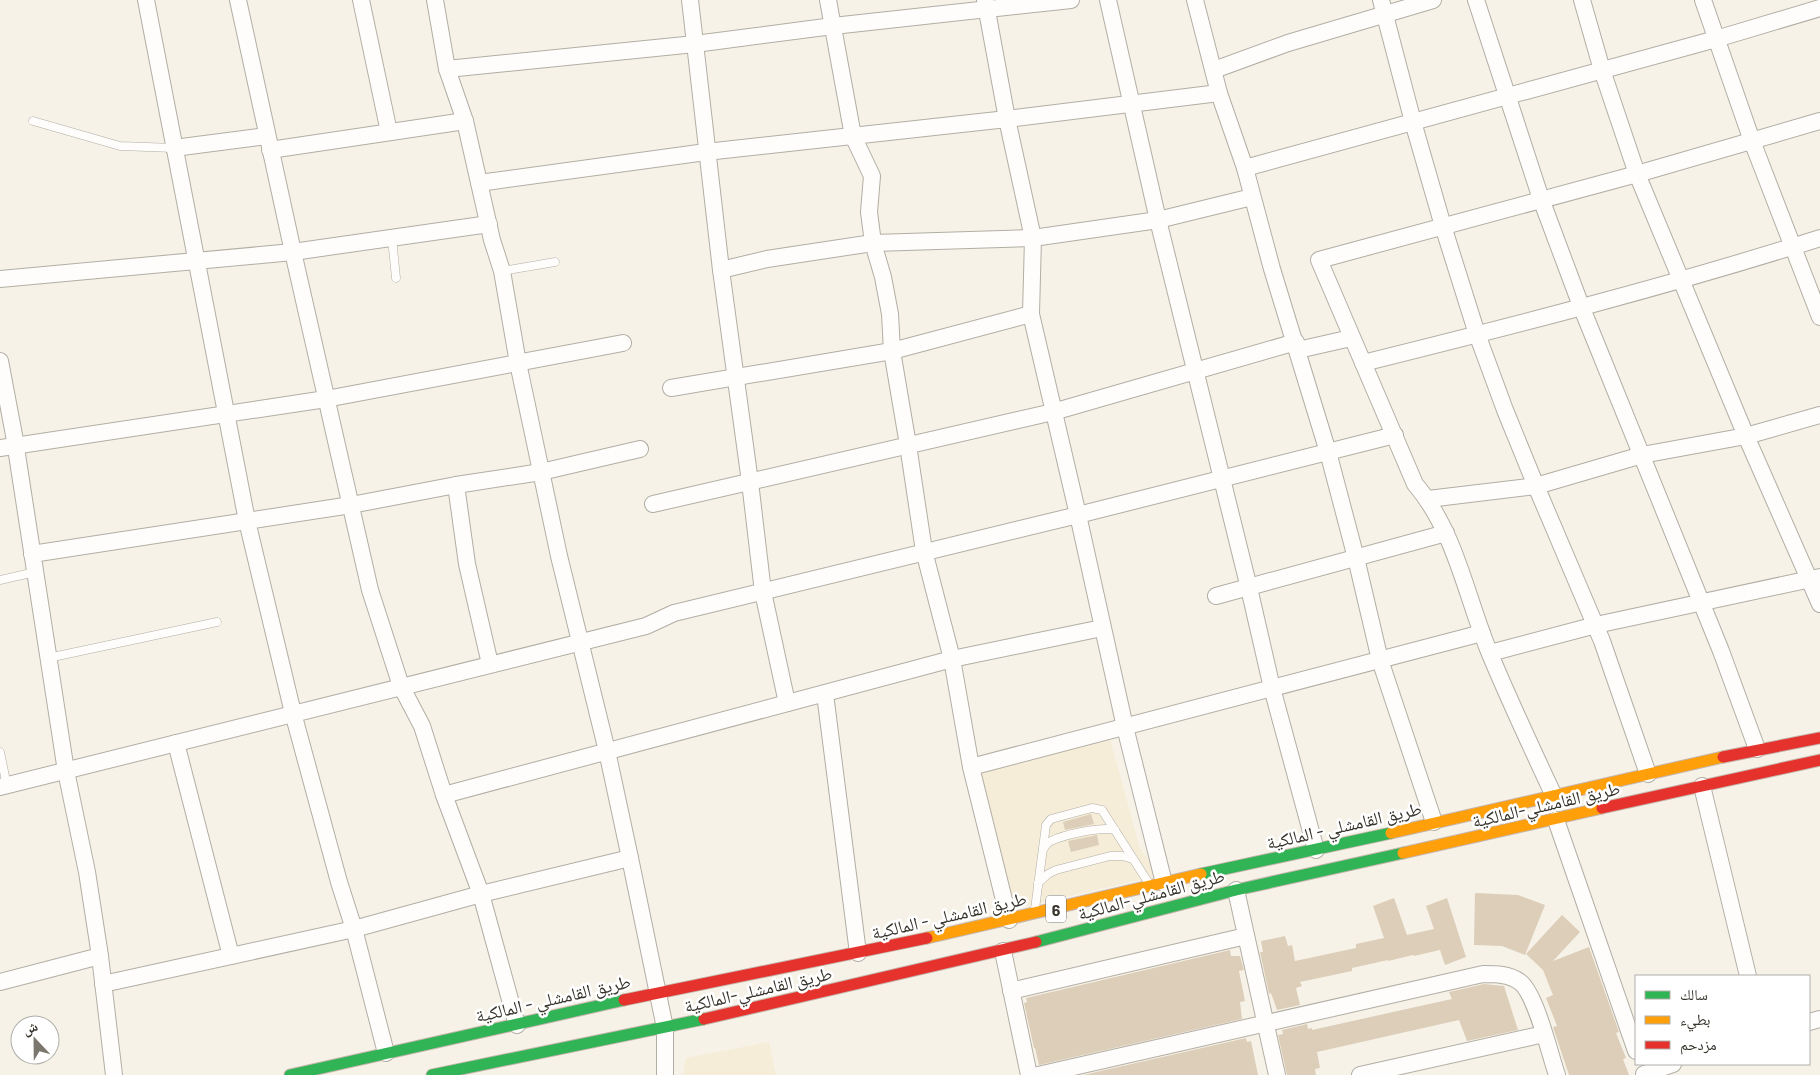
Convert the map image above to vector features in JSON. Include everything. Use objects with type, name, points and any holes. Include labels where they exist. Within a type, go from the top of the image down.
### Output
[{"type":"highway","name":"طريق القامشلي - المالكية","points":[[290,1075],[656,993],[858,954],[984,940],[1009,920],[1173,889],[1316,850],[1434,822],[1757,749],[1820,738]]},
{"type":"highway","name":"طريق القامشلي-المالكية","points":[[432,1075],[665,1028],[984,940],[1003,951],[1173,889],[1236,890],[1820,760]]},
{"type":"street","points":[[146,0],[247,521],[293,713],[339,882],[354,929],[386,1053]]},
{"type":"street","points":[[238,0],[292,252],[370,590],[401,686],[422,726],[444,796],[481,894],[517,1025]]},
{"type":"street","points":[[361,0],[389,132]]},
{"type":"street","points":[[435,0],[447,69],[465,121],[502,271],[518,363],[559,556],[607,751],[630,858],[656,993],[665,1028],[665,1075]]},
{"type":"street","points":[[690,0],[706,152],[764,592],[786,703]]},
{"type":"street","points":[[828,0],[853,136],[872,176],[869,212],[873,243],[883,277],[890,314],[892,352],[924,551],[952,659],[971,768],[1009,920]]},
{"type":"street","points":[[447,69],[695,44],[986,5],[1071,0]]},
{"type":"street","points":[[1108,0],[1158,220],[1272,688],[1316,850]]},
{"type":"street","points":[[1194,0],[1219,92],[1244,168],[1272,269],[1328,452],[1380,660],[1434,822]]},
{"type":"street","points":[[1214,70],[1383,7],[1433,0]]},
{"type":"street","points":[[1476,0],[1541,199],[1581,306],[1701,601],[1757,749]]},
{"type":"street","points":[[1582,0],[1602,70],[1637,174],[1746,436],[1815,578],[1820,604]]},
{"type":"street","points":[[1704,0],[1752,141],[1820,317]]},
{"type":"street","points":[[986,5],[1007,119],[1033,238],[1031,314],[1125,727],[1173,889]]},
{"type":"street","points":[[1383,7],[1442,226],[1478,334],[1505,410],[1596,624],[1648,774]]},
{"type":"street","points":[[1244,168],[1820,8]]},
{"type":"street","points":[[479,183],[706,152],[1007,119],[1219,92]]},
{"type":"street","points":[[174,148],[269,143],[389,132],[465,121]]},
{"type":"street","points":[[1554,796],[1490,653],[1446,533],[1428,499],[1415,484],[1319,260],[1637,174],[1820,121]]},
{"type":"street","points":[[721,270],[767,259],[873,243],[1033,238],[1158,220],[1252,197]]},
{"type":"street","points":[[0,280],[292,252],[489,224]]},
{"type":"street","points":[[1363,363],[1682,279],[1820,238]]},
{"type":"street","points":[[671,388],[892,352],[1031,314]]},
{"type":"street","points":[[652,504],[1053,412],[1195,371],[1297,346],[1351,338]]},
{"type":"street","points":[[8,447],[326,398],[623,342]]},
{"type":"street","points":[[0,361],[8,447],[32,554],[66,771],[87,872],[100,956],[114,1075]]},
{"type":"street","points":[[1428,499],[1536,486],[1642,455],[1746,436],[1820,415]]},
{"type":"street","points":[[3,786],[646,626],[674,613],[1395,436]]},
{"type":"street","points":[[32,554],[351,506],[456,485],[541,472],[640,449]]},
{"type":"street","points":[[456,485],[467,564],[490,664]]},
{"type":"street","points":[[1216,596],[1446,533]]},
{"type":"street","points":[[1490,653],[1596,624],[1815,578]]},
{"type":"street","points":[[444,796],[952,659],[1102,628]]},
{"type":"street","points":[[971,768],[1482,633]]},
{"type":"street","points":[[824,694],[858,954]]},
{"type":"street","points":[[176,743],[231,956]]},
{"type":"street","points":[[1702,786],[1748,975]]},
{"type":"street","points":[[1556,820],[1635,1048]]},
{"type":"street","points":[[103,984],[354,929],[481,894],[630,858]]},
{"type":"street","points":[[1236,890],[1277,1075]]},
{"type":"street","points":[[1011,991],[1246,936]]},
{"type":"street","points":[[1003,951],[1029,1075]]},
{"type":"street","points":[[0,982],[100,956]]},
{"type":"street","points":[[1038,1075],[1483,974],[1504,974],[1521,982],[1532,999],[1557,1075]]},
{"type":"street","points":[[1360,1075],[1544,1034]]},
{"type":"street","points":[[1643,1071],[1669,1065]]},
{"type":"lane","points":[[33,122],[120,146],[174,148]]},
{"type":"lane","points":[[392,238],[396,278]]},
{"type":"lane","points":[[502,271],[555,262]]},
{"type":"lane","points":[[0,580],[35,572]]},
{"type":"lane","points":[[48,658],[217,622]]},
{"type":"lane","points":[[0,752],[3,786]]},
{"type":"lane","points":[[1035,914],[1046,824],[1054,818],[1096,808],[1102,810],[1133,859],[1173,889]]},
{"type":"lane","points":[[1042,851],[1048,843],[1056,840],[1098,829],[1115,830]]},
{"type":"lane","points":[[1038,883],[1056,870],[1110,856],[1122,856],[1133,859]]},
{"type":"shaded area","points":[[1110,739],[1140,848],[1153,865],[1156,876],[1015,909],[979,772]]},
{"type":"shaded area","points":[[769,1042],[776,1075],[683,1075],[686,1058]]},
{"type":"building","points":[[1091,814],[1094,824],[1065,830],[1063,822]]},
{"type":"building","points":[[1097,835],[1099,845],[1071,852],[1068,841]]},
{"type":"building","points":[[1475,893],[1518,895],[1545,905],[1525,955],[1502,946],[1474,945]]},
{"type":"building","points":[[1394,898],[1407,935],[1434,929],[1426,906],[1447,898],[1466,957],[1445,965],[1440,950],[1352,968],[1352,971],[1300,982],[1302,986],[1296,988],[1300,1005],[1277,1010],[1271,993],[1269,994],[1260,952],[1263,952],[1261,941],[1285,936],[1288,946],[1292,945],[1295,961],[1356,948],[1356,944],[1384,938],[1373,906]]},
{"type":"building","points":[[1562,915],[1580,932],[1553,961],[1589,947],[1619,1032],[1616,1033],[1626,1058],[1623,1059],[1629,1075],[1569,1075],[1553,1027],[1557,1026],[1546,998],[1553,995],[1543,970],[1526,954]]},
{"type":"building","points":[[1230,950],[1231,956],[1240,956],[1244,970],[1239,971],[1245,1001],[1240,1002],[1242,1019],[1039,1065],[1024,1003],[1027,1002],[1026,998]]},
{"type":"building","points":[[1484,984],[1504,986],[1518,1030],[1467,1041],[1459,1020],[1317,1052],[1320,1068],[1315,1069],[1316,1075],[1287,1075],[1278,1035],[1283,1034],[1282,1030],[1307,1024],[1308,1029],[1312,1028],[1312,1030],[1452,999],[1449,992]]},
{"type":"building","points":[[1246,1038],[1247,1042],[1251,1041],[1258,1075],[1083,1075]]},
{"type":"traffic: fast","points":[[1201,874],[1391,833]]},
{"type":"traffic: fast","points":[[1036,942],[1236,890],[1403,853]]},
{"type":"traffic: fast","points":[[290,1075],[624,1000]]},
{"type":"traffic: fast","points":[[432,1075],[704,1019]]},
{"type":"traffic: slow","points":[[1391,833],[1723,757]]},
{"type":"traffic: slow","points":[[1403,853],[1602,808]]},
{"type":"traffic: slow","points":[[927,938],[1201,874]]},
{"type":"traffic: jam","points":[[1723,757],[1820,738]]},
{"type":"traffic: jam","points":[[1602,808],[1820,760]]},
{"type":"traffic: jam","points":[[624,1000],[927,938]]},
{"type":"traffic: jam","points":[[704,1019],[1036,942]]}]
